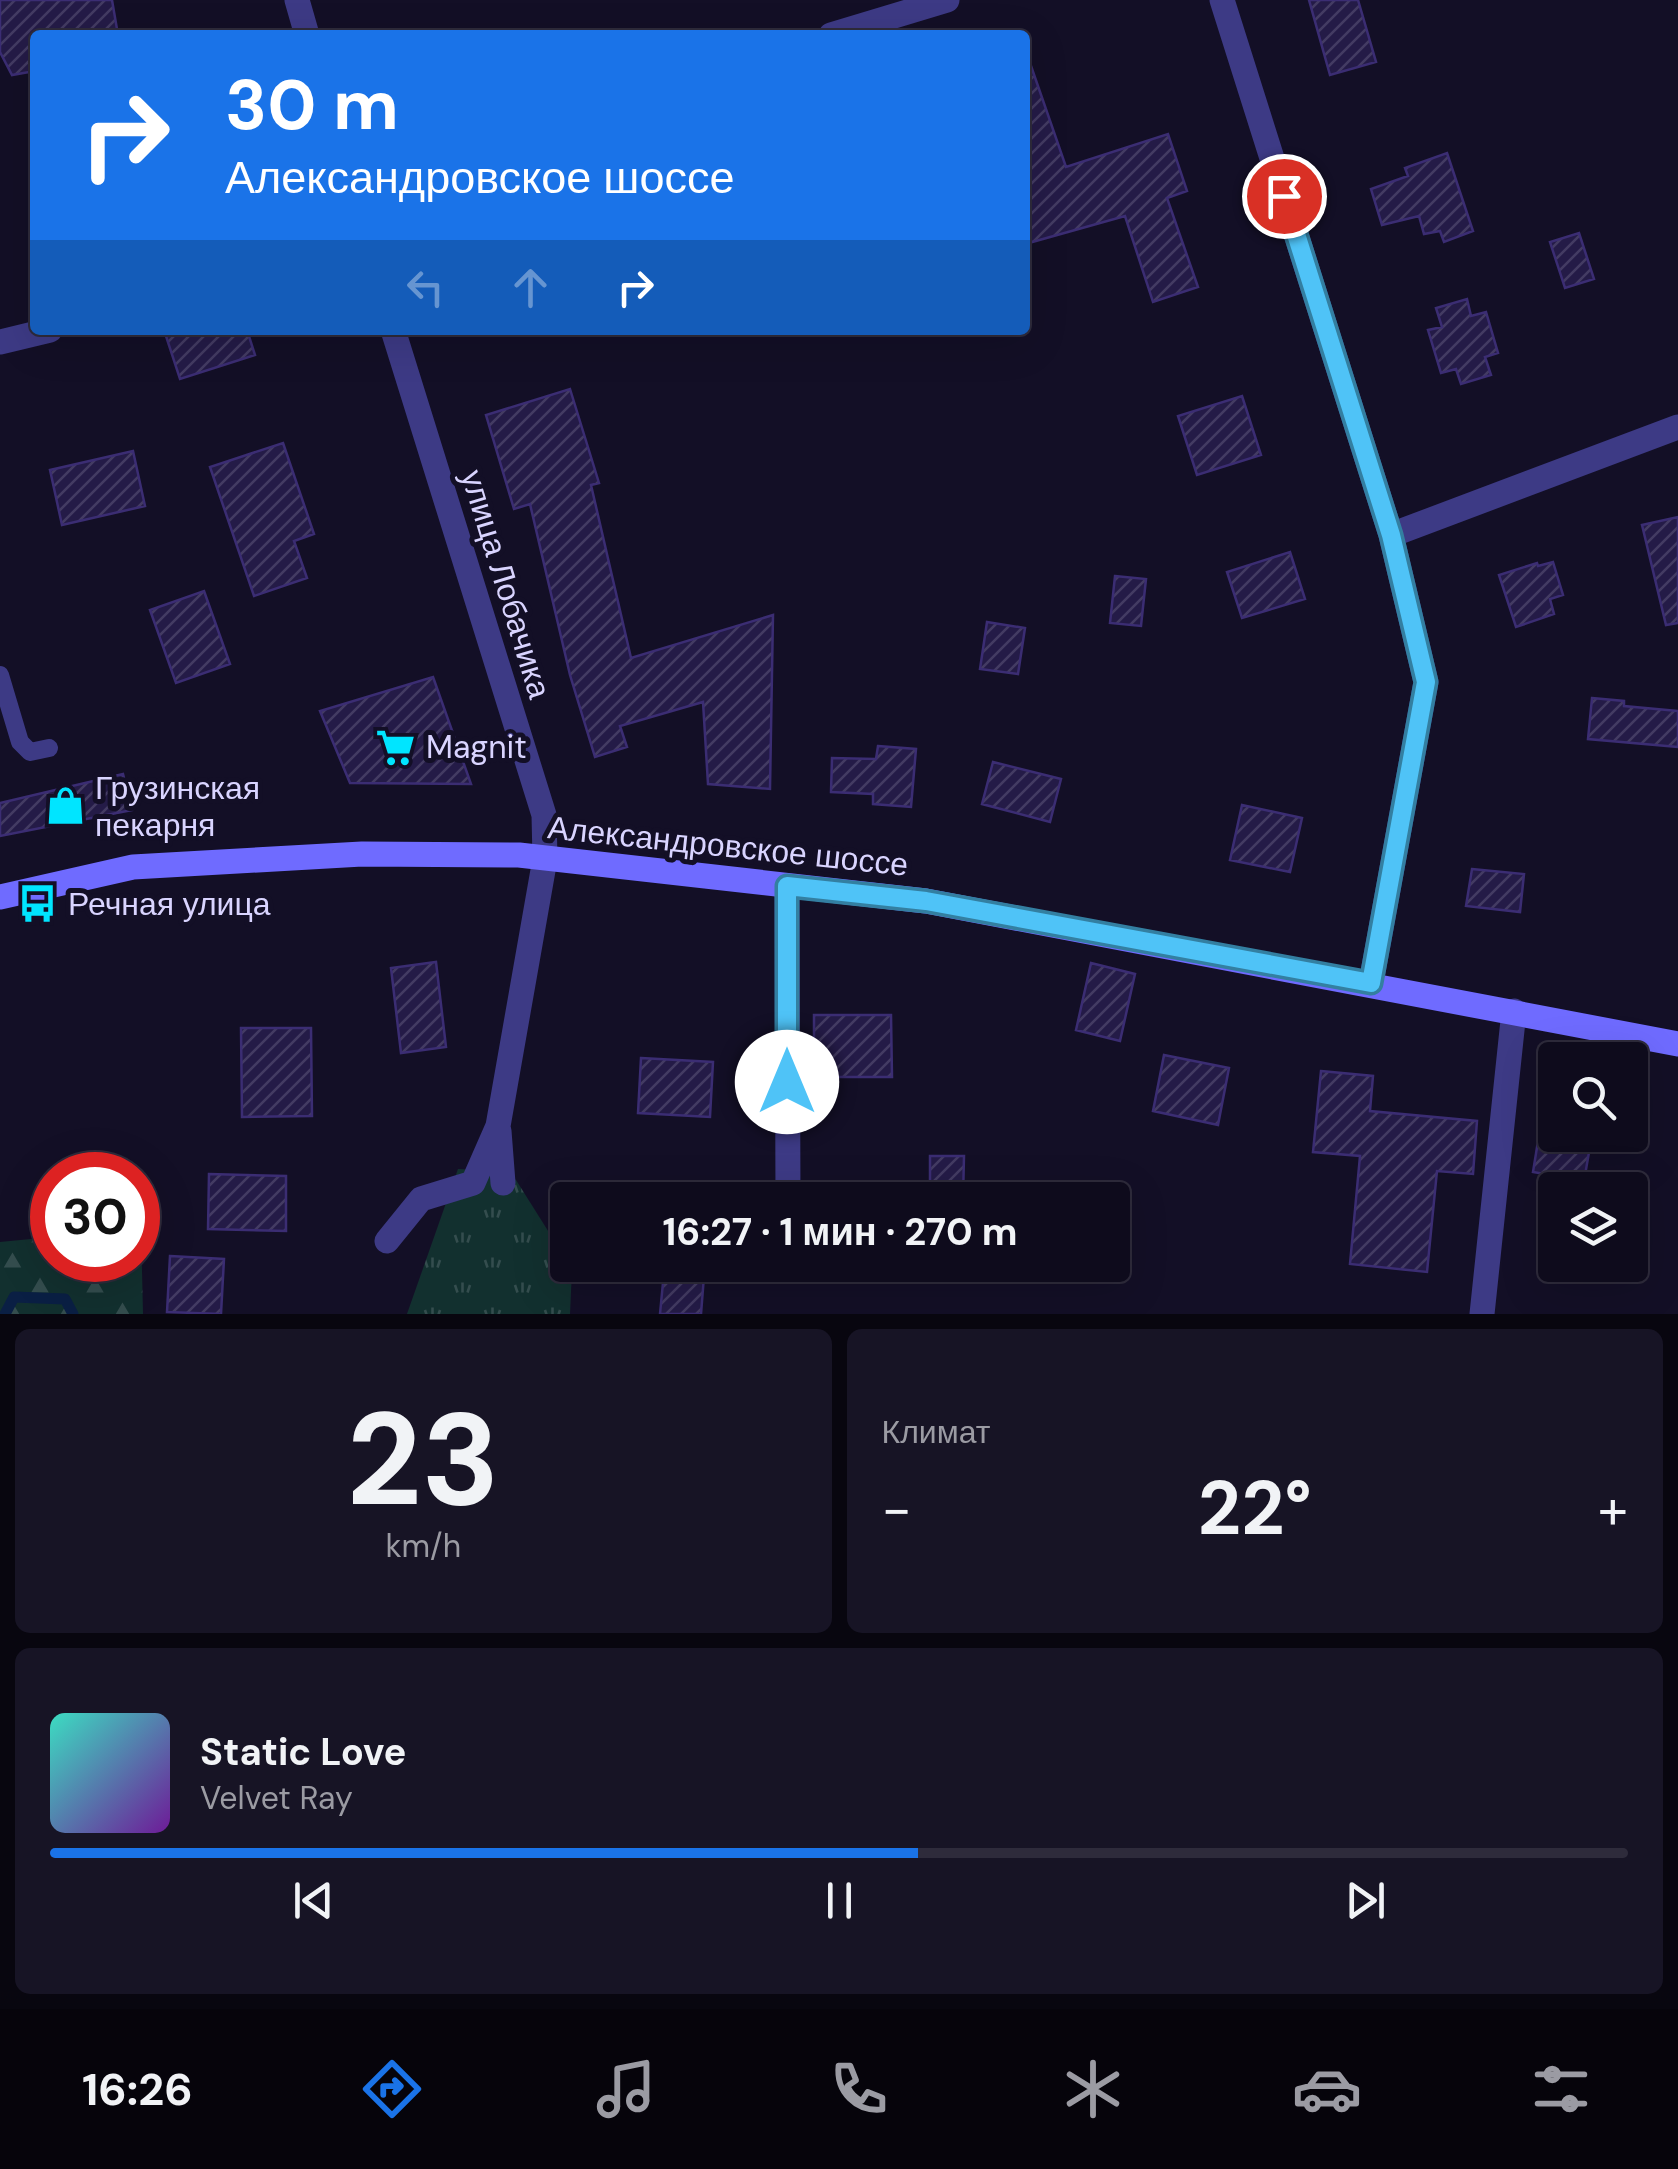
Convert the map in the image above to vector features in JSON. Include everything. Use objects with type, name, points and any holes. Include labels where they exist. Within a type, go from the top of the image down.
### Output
[{"type":"street","points":[[297,0],[306,30]]},
{"type":"street","points":[[848,30],[947,0]]},
{"type":"street","points":[[1222,0],[1391,535],[1426,682],[1371,983]]},
{"type":"street","points":[[0,342],[30,335]]},
{"type":"street","name":"улица Лобачика","points":[[396,335],[544,814],[545,859],[498,1126]]},
{"type":"street","points":[[1391,535],[1678,427]]},
{"type":"street","name":"Александровское шоссе","points":[[0,896],[133,868],[362,854],[519,855],[926,901],[1678,1044]]},
{"type":"street","points":[[787,886],[788,1182]]},
{"type":"street","points":[[1482,1314],[1514,1011]]},
{"type":"street","points":[[498,1126],[504,1183]]},
{"type":"street","points":[[387,1241],[421,1199],[473,1183],[498,1126]]},
{"type":"lane","points":[[0,675],[20,742],[30,752],[49,748]]},
{"type":"green space","points":[[458,1169],[507,1172],[550,1234],[550,1282],[571,1282],[570,1314],[407,1314]]},
{"type":"green space","points":[[30,1239],[30,1282],[142,1282],[143,1314],[0,1314],[0,1242]]},
{"type":"building","points":[[0,0],[112,0],[117,30],[30,30],[30,72],[12,75],[0,52]]},
{"type":"building","points":[[1309,0],[1358,0],[1376,62],[1330,75]]},
{"type":"building","points":[[1030,63],[1066,167],[1168,134],[1187,191],[1167,198],[1198,287],[1153,302],[1125,216],[1030,243]]},
{"type":"building","points":[[1447,153],[1473,231],[1444,242],[1440,231],[1424,234],[1419,216],[1382,225],[1371,189],[1408,176],[1405,168]]},
{"type":"building","points":[[1579,233],[1594,279],[1565,288],[1550,242]]},
{"type":"building","points":[[1467,299],[1471,316],[1486,312],[1498,353],[1485,357],[1491,375],[1461,384],[1456,369],[1441,373],[1428,330],[1442,327],[1436,308]]},
{"type":"building","points":[[166,335],[249,335],[255,355],[180,379]]},
{"type":"building","points":[[570,389],[599,483],[591,485],[631,658],[773,615],[770,789],[708,784],[703,702],[620,726],[627,747],[595,757],[570,675],[530,504],[514,509],[486,415]]},
{"type":"building","points":[[1242,396],[1261,455],[1197,475],[1178,416]]},
{"type":"building","points":[[283,443],[314,534],[294,541],[307,578],[254,596],[210,467]]},
{"type":"building","points":[[133,451],[145,506],[62,525],[50,470]]},
{"type":"building","points":[[1678,517],[1678,623],[1666,625],[1642,525]]},
{"type":"building","points":[[1290,552],[1305,599],[1242,618],[1227,572]]},
{"type":"building","points":[[1553,562],[1563,595],[1550,599],[1554,614],[1516,627],[1499,575]]},
{"type":"building","points":[[1115,576],[1146,579],[1141,626],[1110,623]]},
{"type":"building","points":[[204,591],[230,664],[176,683],[150,610]]},
{"type":"building","points":[[987,622],[1025,628],[1018,674],[980,669]]},
{"type":"building","name":"Magnit","points":[[433,677],[471,784],[350,783],[320,711]]},
{"type":"building","points":[[1592,698],[1624,701],[1624,706],[1678,711],[1678,747],[1588,739]]},
{"type":"building","points":[[878,746],[916,749],[911,807],[873,804],[873,794],[831,792],[832,758],[876,759]]},
{"type":"building","points":[[993,762],[1061,779],[1050,822],[982,804]]},
{"type":"building","name":"Грузинская пекарня","points":[[123,774],[132,810],[0,836],[0,803]]},
{"type":"building","points":[[1242,805],[1302,818],[1290,872],[1230,860]]},
{"type":"building","points":[[1472,869],[1524,874],[1520,912],[1466,906]]},
{"type":"building","points":[[436,962],[446,1047],[401,1053],[391,968]]},
{"type":"building","points":[[1091,963],[1135,974],[1120,1041],[1076,1030]]},
{"type":"building","points":[[814,1015],[891,1015],[892,1077],[814,1077]]},
{"type":"building","points":[[241,1028],[311,1028],[312,1116],[242,1117]]},
{"type":"building","points":[[1164,1055],[1229,1068],[1218,1125],[1153,1111]]},
{"type":"building","points":[[641,1058],[713,1062],[710,1117],[638,1113]]},
{"type":"building","points":[[1321,1071],[1373,1076],[1370,1111],[1477,1121],[1473,1174],[1437,1171],[1427,1272],[1350,1264],[1360,1156],[1313,1152]]},
{"type":"building","points":[[1538,1141],[1538,1152],[1589,1152],[1586,1172],[1533,1172]]},
{"type":"building","points":[[930,1156],[964,1156],[963,1182],[930,1182]]},
{"type":"building","points":[[209,1174],[286,1176],[286,1231],[208,1229]]},
{"type":"building","points":[[170,1256],[224,1259],[221,1314],[167,1312]]},
{"type":"building","points":[[663,1282],[704,1282],[701,1314],[660,1314]]},
{"type":"waterway","points":[[5,1314],[14,1297],[65,1299],[73,1314]]},
{"type":"place","name":"Magnit","points":[[396,747]]},
{"type":"place","name":"Грузинская пекарня","points":[[65,806]]},
{"type":"place","name":"Речная улица","points":[[38,904]]},
{"type":"route","points":[[787,1082],[787,886],[926,901],[1371,983],[1426,682],[1391,535],[1284,196]]}]
